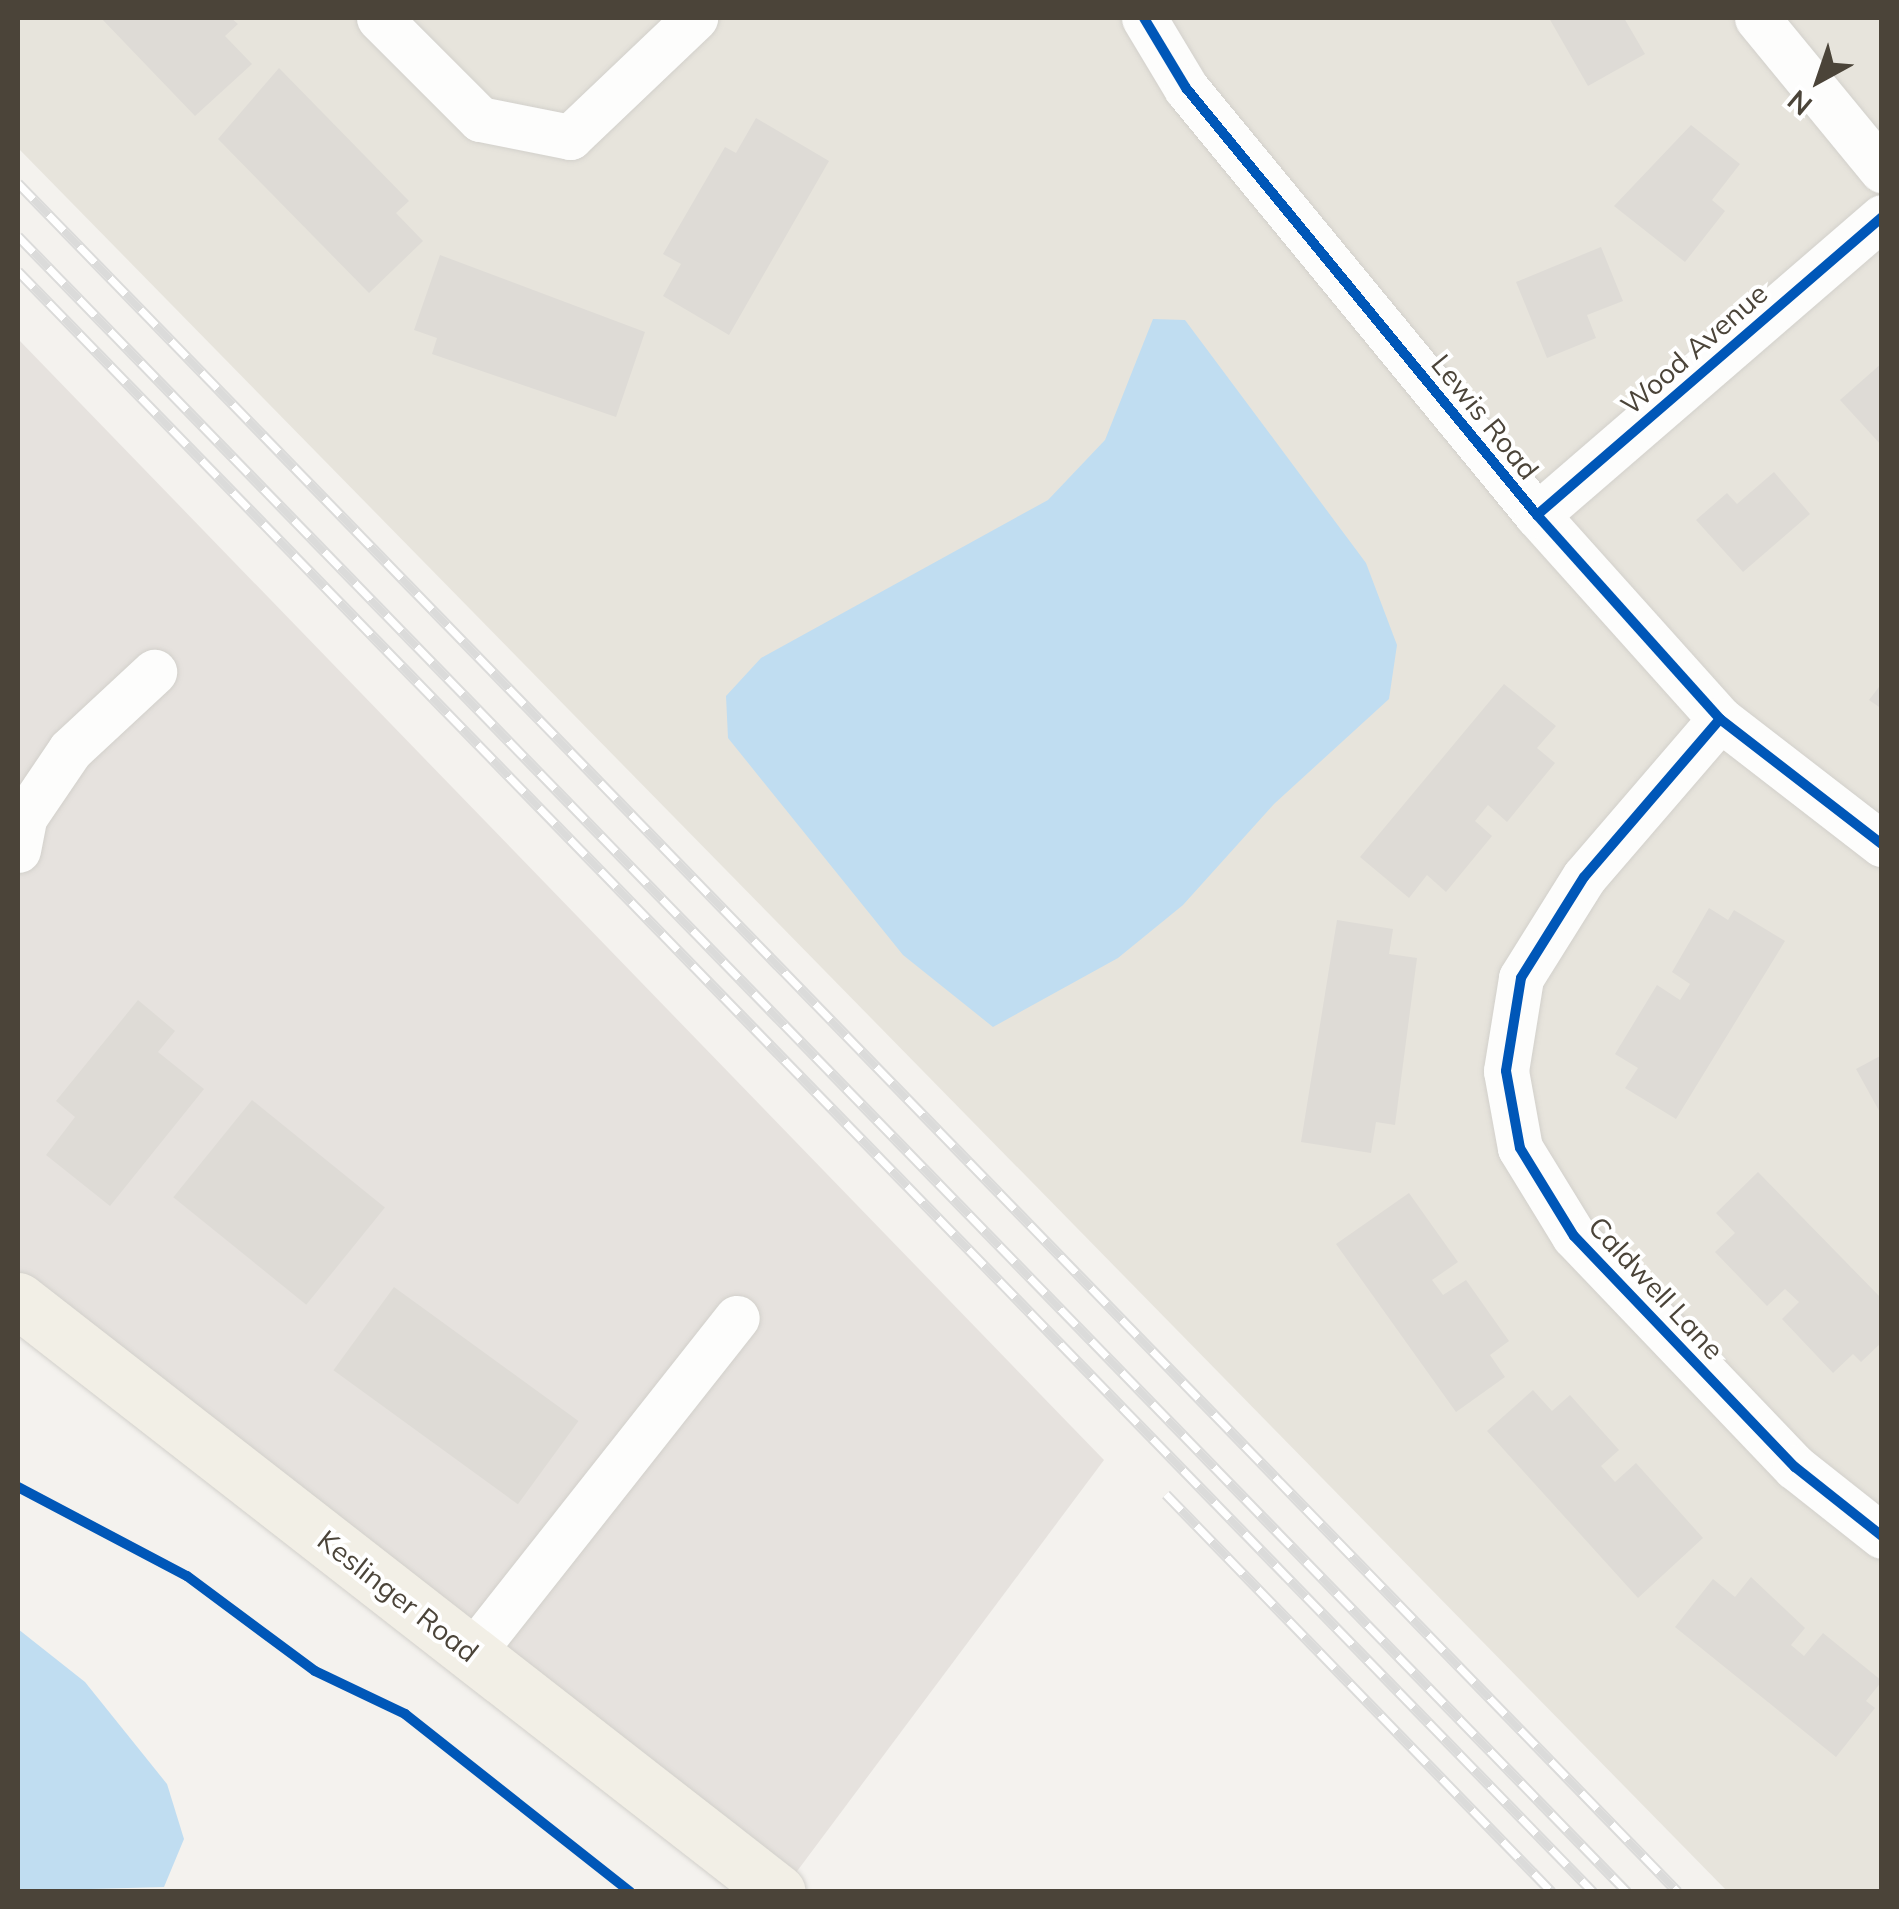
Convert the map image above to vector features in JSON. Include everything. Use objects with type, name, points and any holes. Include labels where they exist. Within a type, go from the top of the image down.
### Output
[{"type":"main road","name":"Keslinger Road","points":[[18,1300],[472,1653],[757,1885]]},
{"type":"street","points":[[379,18],[480,119],[570,137],[695,18]]},
{"type":"street","name":"Lewis Road","points":[[1144,18],[1186,88],[1537,515],[1720,720],[1882,844]]},
{"type":"street","points":[[1757,18],[1882,170]]},
{"type":"street","name":"Wood Avenue","points":[[1537,515],[1882,216]]},
{"type":"street","points":[[18,850],[24,818],[70,750],[154,672]]},
{"type":"street","name":"Caldwell Lane","points":[[1720,720],[1584,877],[1522,978],[1506,1072],[1520,1148],[1574,1236],[1795,1467],[1882,1536]]},
{"type":"street","points":[[472,1653],[737,1318]]},
{"type":"shaded area","points":[[18,18],[1881,18],[1881,1891],[1727,1891],[18,148]]},
{"type":"shaded area","points":[[18,339],[1104,1460],[789,1882],[18,1275]]},
{"type":"water","points":[[1153,319],[1185,320],[1366,563],[1397,645],[1389,699],[1274,804],[1183,905],[1118,958],[993,1027],[903,955],[728,738],[726,696],[761,658],[1048,500],[1105,440]]},
{"type":"water","points":[[18,1629],[85,1682],[167,1784],[184,1839],[164,1887],[18,1891]]},
{"type":"building","points":[[101,18],[231,18],[238,24],[225,36],[252,64],[195,116]]},
{"type":"building","points":[[1549,18],[1624,18],[1645,54],[1588,86]]},
{"type":"building","points":[[279,68],[409,201],[396,213],[423,241],[369,293],[218,139]]},
{"type":"building","points":[[756,118],[829,161],[729,335],[663,296],[681,264],[663,254],[725,147],[736,153]]},
{"type":"building","points":[[1691,125],[1740,164],[1712,200],[1725,211],[1685,262],[1614,206]]},
{"type":"building","points":[[1601,247],[1623,301],[1587,315],[1596,338],[1547,358],[1516,282]]},
{"type":"building","points":[[440,255],[645,332],[616,417],[432,354],[437,338],[414,330]]},
{"type":"building","points":[[1882,363],[1882,446],[1840,400]]},
{"type":"building","points":[[1774,472],[1810,514],[1743,572],[1696,520],[1727,493],[1737,504]]},
{"type":"building","points":[[1882,683],[1882,709],[1869,700]]},
{"type":"building","points":[[1504,684],[1556,726],[1537,748],[1555,763],[1507,822],[1488,805],[1475,821],[1492,836],[1446,892],[1427,875],[1409,898],[1360,857]]},
{"type":"building","points":[[1709,908],[1728,920],[1734,910],[1785,941],[1676,1119],[1625,1088],[1638,1068],[1615,1054],[1657,985],[1680,1000],[1690,984],[1672,972]]},
{"type":"building","points":[[1337,920],[1393,929],[1389,954],[1417,958],[1395,1125],[1376,1122],[1371,1153],[1301,1142]]},
{"type":"building","points":[[138,1000],[175,1031],[158,1052],[204,1089],[110,1206],[46,1155],[75,1117],[56,1101]]},
{"type":"building","points":[[1882,1055],[1882,1116],[1856,1069]]},
{"type":"building","points":[[252,1100],[385,1208],[306,1305],[173,1197]]},
{"type":"building","points":[[1758,1172],[1882,1299],[1882,1342],[1861,1362],[1853,1354],[1833,1373],[1782,1319],[1799,1302],[1785,1289],[1767,1306],[1715,1252],[1735,1233],[1716,1213]]},
{"type":"building","points":[[1409,1193],[1458,1262],[1432,1280],[1443,1295],[1466,1280],[1509,1341],[1490,1355],[1505,1377],[1456,1412],[1336,1244]]},
{"type":"building","points":[[394,1287],[578,1421],[518,1504],[333,1370]]},
{"type":"building","points":[[1533,1390],[1552,1411],[1570,1395],[1619,1450],[1601,1466],[1615,1482],[1636,1463],[1703,1538],[1638,1598],[1487,1431]]},
{"type":"building","points":[[1751,1577],[1805,1628],[1791,1645],[1804,1656],[1823,1633],[1882,1681],[1866,1701],[1875,1708],[1836,1757],[1675,1627],[1713,1579],[1735,1597]]},
{"type":"railway","points":[[18,183],[1678,1892]]},
{"type":"railway","points":[[18,236],[1627,1892]]},
{"type":"railway","points":[[18,271],[1593,1892]]},
{"type":"railway","points":[[1166,1494],[1552,1892]]},
{"type":"cycle path","points":[[1144,18],[1186,88],[1537,515],[1720,719],[1882,844]]},
{"type":"cycle path","points":[[1537,515],[1882,217]]},
{"type":"cycle path","points":[[1720,719],[1584,877],[1521,978],[1506,1071],[1520,1148],[1574,1236],[1795,1467],[1882,1536]]},
{"type":"cycle path","points":[[18,1487],[187,1576],[315,1671],[405,1714],[630,1892]]}]
